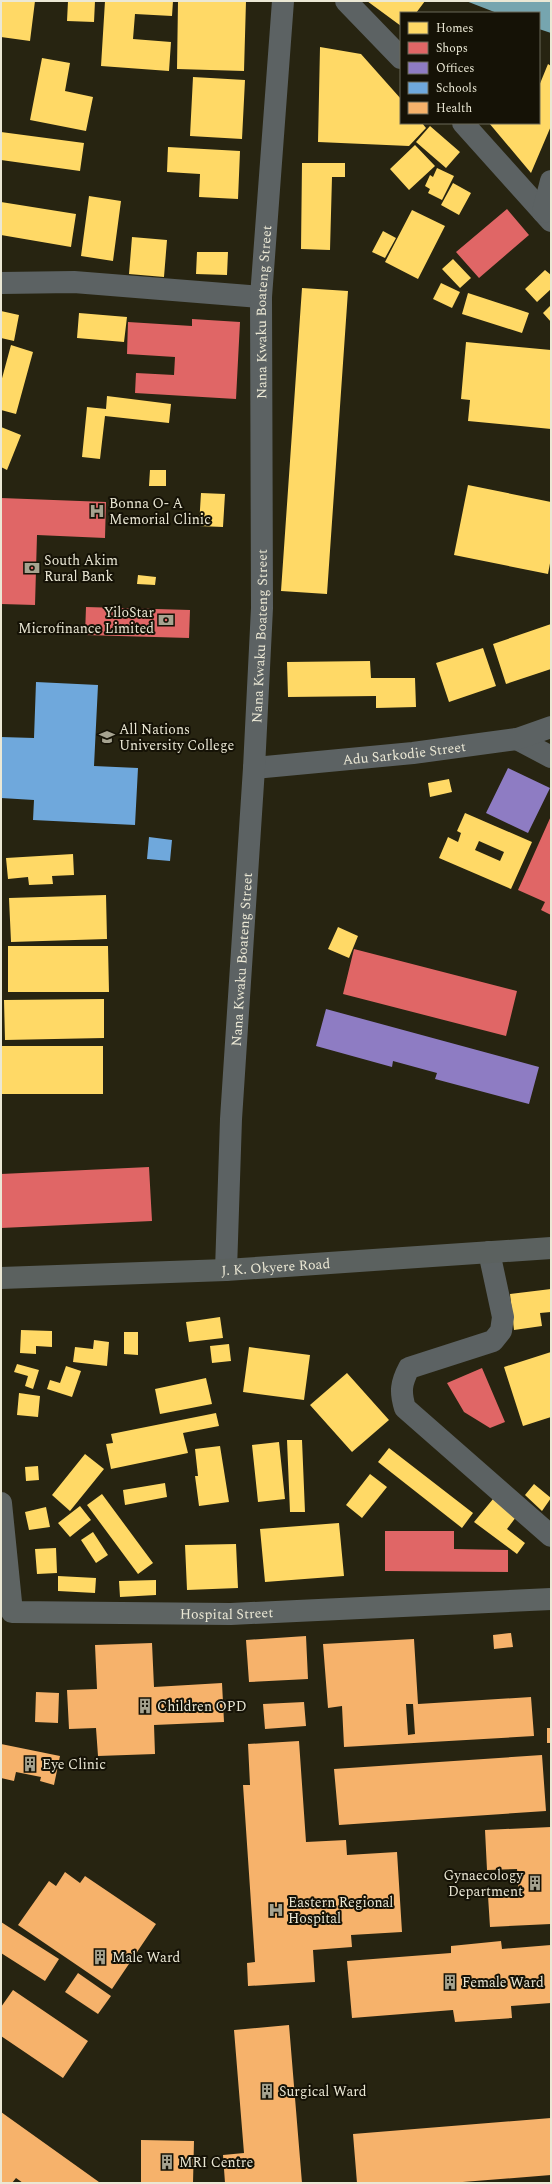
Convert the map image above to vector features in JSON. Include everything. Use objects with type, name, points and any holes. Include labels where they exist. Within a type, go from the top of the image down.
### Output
[{"type":"main road","name":"J. K. Okyere Road","points":[[1,1278],[226,1270],[551,1248]]},
{"type":"street","name":"Nana Kwaku Boateng Street","points":[[226,1270],[231,1119],[254,768],[262,608],[261,296],[283,1]]},
{"type":"street","points":[[346,1],[400,57]]},
{"type":"street","points":[[463,124],[547,216]]},
{"type":"street","points":[[547,216],[551,181]]},
{"type":"street","points":[[1,283],[74,282],[261,296]]},
{"type":"street","name":"Adu Sarkodie Street","points":[[254,768],[413,753],[517,739],[551,727]]},
{"type":"street","points":[[517,739],[551,757]]},
{"type":"street","points":[[489,1252],[503,1317],[501,1331],[493,1341],[409,1368],[402,1381],[401,1396],[405,1408],[551,1536]]},
{"type":"street","name":"Hospital Street","points":[[1,1503],[12,1612],[231,1614],[551,1599]]},
{"type":"building: Homes","points":[[1,1],[35,1],[30,41],[1,37]]},
{"type":"building: Homes","points":[[68,1],[95,1],[94,22],[67,21]]},
{"type":"building: Homes","points":[[105,1],[173,1],[172,16],[135,14],[133,39],[171,42],[169,71],[101,66]]},
{"type":"building: Homes","points":[[178,1],[246,1],[244,71],[177,69]]},
{"type":"building: Homes","points":[[367,1],[425,1],[417,12],[400,12],[400,25]]},
{"type":"building: Homes","points":[[320,47],[361,54],[400,98],[400,124],[423,124],[426,128],[409,146],[318,142]]},
{"type":"building: Homes","points":[[42,58],[70,63],[65,91],[93,97],[86,131],[30,120]]},
{"type":"building: Homes","points":[[548,64],[551,66],[551,126],[531,173],[490,124],[540,124],[540,84]]},
{"type":"building: Homes","points":[[193,77],[245,80],[242,139],[190,136]]},
{"type":"building: Homes","points":[[430,126],[460,152],[446,168],[416,142]]},
{"type":"building: Homes","points":[[1,132],[84,143],[80,171],[1,160]]},
{"type":"building: Homes","points":[[415,145],[435,166],[409,190],[390,169]]},
{"type":"building: Homes","points":[[168,147],[240,151],[238,199],[199,197],[200,174],[167,172]]},
{"type":"building: Homes","points":[[302,163],[345,163],[345,177],[332,177],[330,250],[301,249]]},
{"type":"building: Homes","points":[[437,168],[454,176],[442,200],[428,193],[430,189],[425,186],[430,175],[433,177]]},
{"type":"building: Homes","points":[[453,183],[471,193],[459,215],[441,205]]},
{"type":"building: Homes","points":[[89,196],[121,201],[113,261],[81,256]]},
{"type":"building: Homes","points":[[1,202],[76,214],[71,247],[1,235]]},
{"type":"building: Homes","points":[[412,210],[445,226],[418,279],[385,262]]},
{"type":"building: Homes","points":[[383,231],[396,238],[385,258],[372,252]]},
{"type":"building: Homes","points":[[132,237],[167,240],[164,277],[129,274]]},
{"type":"building: Homes","points":[[197,252],[228,252],[227,275],[196,274]]},
{"type":"building: Homes","points":[[453,259],[471,278],[460,288],[442,269]]},
{"type":"building: Homes","points":[[545,270],[551,275],[551,289],[537,302],[525,289]]},
{"type":"building: Homes","points":[[441,283],[460,292],[452,308],[433,299]]},
{"type":"building: Homes","points":[[302,288],[348,291],[327,594],[281,591]]},
{"type":"building: Homes","points":[[468,293],[529,313],[522,333],[462,314]]},
{"type":"building: Homes","points":[[551,305],[551,322],[543,313]]},
{"type":"building: Homes","points":[[1,311],[19,315],[14,341],[1,338]]},
{"type":"building: Homes","points":[[79,313],[127,317],[124,342],[77,338]]},
{"type":"building: Homes","points":[[466,342],[551,350],[551,429],[468,421],[470,400],[461,399]]},
{"type":"building: Homes","points":[[11,345],[33,352],[16,414],[1,410],[1,382]]},
{"type":"building: Homes","points":[[107,396],[171,404],[169,423],[105,416],[100,459],[82,457],[87,407],[106,409]]},
{"type":"building: Homes","points":[[1,427],[21,435],[7,470],[1,467]]},
{"type":"building: Homes","points":[[150,470],[166,470],[166,486],[149,486]]},
{"type":"building: Homes","points":[[468,485],[551,502],[551,558],[548,574],[454,555]]},
{"type":"building: Homes","points":[[201,493],[225,494],[223,527],[199,526]]},
{"type":"building: Homes","points":[[138,575],[156,577],[155,585],[137,584]]},
{"type":"building: Homes","points":[[551,624],[551,669],[506,684],[493,644]]},
{"type":"building: Homes","points":[[483,648],[496,686],[449,702],[436,663]]},
{"type":"building: Homes","points":[[370,661],[371,678],[415,678],[416,707],[376,708],[376,696],[288,697],[287,662]]},
{"type":"building: Homes","points":[[449,779],[452,792],[430,797],[428,783]]},
{"type":"building: Homes","points":[[465,813],[532,842],[511,889],[439,858],[448,837],[458,842],[461,833],[457,831]],"holes":[[[479,841],[504,852],[500,861],[475,850]]]},
{"type":"building: Homes","points":[[73,854],[74,875],[52,876],[53,884],[29,885],[28,877],[8,879],[6,858]]},
{"type":"building: Homes","points":[[106,895],[107,939],[11,942],[9,898]]},
{"type":"building: Homes","points":[[338,927],[358,936],[349,958],[328,949]]},
{"type":"building: Homes","points":[[8,946],[108,946],[109,992],[8,992]]},
{"type":"building: Homes","points":[[104,999],[104,1038],[5,1040],[4,1000]]},
{"type":"building: Homes","points":[[1,1046],[103,1046],[103,1094],[1,1094]]},
{"type":"building: Homes","points":[[551,1289],[551,1312],[540,1313],[542,1326],[514,1330],[510,1294]]},
{"type":"building: Homes","points":[[220,1317],[223,1338],[189,1342],[186,1322]]},
{"type":"building: Homes","points":[[21,1330],[52,1331],[52,1347],[36,1346],[36,1354],[20,1353]]},
{"type":"building: Homes","points":[[124,1332],[138,1332],[138,1355],[124,1354]]},
{"type":"building: Homes","points":[[94,1340],[109,1342],[107,1366],[73,1362],[75,1347],[93,1349]]},
{"type":"building: Homes","points":[[229,1344],[231,1361],[212,1363],[210,1346]]},
{"type":"building: Homes","points":[[249,1347],[310,1355],[304,1400],[243,1392]]},
{"type":"building: Homes","points":[[551,1352],[551,1417],[523,1426],[504,1367]]},
{"type":"building: Homes","points":[[17,1364],[39,1370],[33,1389],[25,1386],[28,1376],[14,1372]]},
{"type":"building: Homes","points":[[66,1366],[81,1371],[72,1397],[47,1389],[50,1380],[60,1383]]},
{"type":"building: Homes","points":[[347,1373],[389,1420],[352,1452],[310,1405]]},
{"type":"building: Homes","points":[[206,1378],[212,1404],[160,1414],[155,1389]]},
{"type":"building: Homes","points":[[19,1393],[40,1396],[38,1417],[17,1415]]},
{"type":"building: Homes","points":[[216,1413],[219,1426],[183,1433],[188,1453],[111,1469],[106,1444],[113,1443],[111,1434]]},
{"type":"building: Homes","points":[[287,1440],[302,1440],[305,1512],[290,1512]]},
{"type":"building: Homes","points":[[279,1442],[285,1499],[258,1502],[252,1445]]},
{"type":"building: Homes","points":[[220,1446],[229,1502],[199,1506],[195,1476],[198,1476],[195,1449]]},
{"type":"building: Homes","points":[[389,1448],[473,1513],[462,1528],[378,1462]]},
{"type":"building: Homes","points":[[85,1454],[104,1469],[70,1511],[52,1495]]},
{"type":"building: Homes","points":[[38,1466],[39,1480],[26,1481],[25,1467]]},
{"type":"building: Homes","points":[[370,1474],[387,1487],[362,1518],[346,1505]]},
{"type":"building: Homes","points":[[165,1483],[167,1497],[125,1505],[123,1490]]},
{"type":"building: Homes","points":[[534,1484],[551,1498],[542,1511],[525,1495]]},
{"type":"building: Homes","points":[[102,1494],[153,1563],[138,1574],[87,1505]]},
{"type":"building: Homes","points":[[493,1499],[516,1517],[507,1529],[525,1543],[517,1554],[474,1522]]},
{"type":"building: Homes","points":[[80,1506],[91,1520],[70,1537],[58,1523]]},
{"type":"building: Homes","points":[[46,1507],[50,1527],[29,1530],[25,1512]]},
{"type":"building: Homes","points":[[339,1523],[344,1576],[265,1582],[260,1529]]},
{"type":"building: Homes","points":[[93,1532],[108,1555],[96,1563],[81,1540]]},
{"type":"building: Homes","points":[[236,1544],[238,1588],[187,1590],[185,1545]]},
{"type":"building: Homes","points":[[56,1548],[57,1573],[37,1574],[35,1549]]},
{"type":"building: Homes","points":[[58,1576],[96,1578],[95,1593],[58,1591]]},
{"type":"building: Homes","points":[[156,1580],[156,1595],[120,1597],[119,1581]]},
{"type":"building: Shops","points":[[507,209],[529,235],[479,278],[456,252]]},
{"type":"building: Shops","points":[[192,319],[240,322],[236,399],[135,393],[136,373],[174,375],[175,357],[127,354],[128,322],[192,326]]},
{"type":"building: Shops","points":[[1,498],[106,502],[105,538],[37,535],[35,605],[1,604]]},
{"type":"building: Shops","points":[[86,607],[190,610],[189,638],[85,635]]},
{"type":"building: Shops","points":[[551,816],[551,915],[541,910],[545,902],[518,890]]},
{"type":"building: Shops","points":[[354,949],[517,991],[506,1036],[343,994]]},
{"type":"building: Shops","points":[[149,1167],[152,1221],[1,1228],[1,1174]]},
{"type":"building: Shops","points":[[482,1368],[505,1422],[490,1428],[464,1412],[447,1383]]},
{"type":"building: Shops","points":[[385,1531],[454,1531],[454,1549],[508,1550],[508,1572],[385,1571]]},
{"type":"building: Offices","points":[[508,768],[550,788],[528,833],[486,813]]},
{"type":"building: Offices","points":[[326,1009],[539,1067],[529,1104],[435,1079],[437,1073],[393,1061],[392,1067],[316,1046]]},
{"type":"building: Schools","points":[[36,682],[98,685],[94,766],[138,768],[135,825],[33,820],[34,800],[1,798],[1,737],[34,738]]},
{"type":"building: Schools","points":[[149,837],[172,840],[170,861],[147,859]]},
{"type":"building: Health","points":[[511,1633],[513,1647],[494,1649],[493,1635]]},
{"type":"building: Health","points":[[306,1636],[308,1679],[249,1682],[246,1640]]},
{"type":"building: Health","points":[[414,1639],[418,1704],[531,1697],[534,1736],[344,1747],[342,1706],[328,1708],[323,1644]],"holes":[[[406,1704],[413,1704],[415,1734],[408,1735]]]},
{"type":"building: Health","name":"Children OPD","points":[[152,1643],[154,1687],[222,1683],[224,1722],[154,1725],[155,1754],[98,1756],[96,1728],[69,1729],[67,1690],[97,1689],[95,1645]]},
{"type":"building: Health","points":[[36,1692],[59,1693],[58,1723],[35,1722]]},
{"type":"building: Health","points":[[304,1702],[306,1726],[265,1729],[263,1704]]},
{"type":"building: Health","points":[[547,1728],[551,1728],[551,1743],[547,1743]]},
{"type":"building: Health","points":[[299,1741],[306,1842],[346,1840],[347,1855],[397,1852],[402,1932],[351,1935],[352,1947],[313,1950],[315,1982],[248,1986],[247,1963],[255,1962],[243,1785],[250,1785],[248,1744]]},
{"type":"building: Health","name":"Eye Clinic","points":[[1,1744],[60,1756],[54,1785],[40,1781],[41,1777],[16,1772],[14,1781],[1,1778]]},
{"type":"building: Health","points":[[542,1755],[546,1811],[339,1825],[334,1769]]},
{"type":"building: Health","name":"Gynaecology Department","points":[[551,1827],[551,1924],[490,1927],[488,1896],[519,1895],[517,1869],[487,1870],[485,1830]]},
{"type":"building: Health","name":"Male Ward","points":[[65,1872],[80,1883],[85,1876],[156,1924],[112,1989],[18,1925],[49,1881],[56,1886]]},
{"type":"building: Health","points":[[1,1922],[59,1959],[45,1981],[1,1953]]},
{"type":"building: Health","name":"Female Ward","points":[[501,1941],[502,1949],[551,1945],[551,2003],[511,2006],[512,2018],[455,2022],[453,2010],[352,2018],[347,1961],[451,1953],[451,1946]]},
{"type":"building: Health","points":[[78,1973],[111,1996],[98,2014],[65,1992]]},
{"type":"building: Health","points":[[13,1990],[88,2041],[63,2078],[1,2036],[1,2007]]},
{"type":"building: Health","name":"Surgical Ward","points":[[289,2025],[302,2183],[225,2183],[223,2155],[244,2153],[234,2030]]},
{"type":"building: Health","points":[[1,2112],[99,2182],[23,2183],[16,2178],[12,2183],[1,2183]]},
{"type":"building: Health","points":[[551,2118],[551,2175],[450,2183],[357,2183],[353,2134]]},
{"type":"building: Health","name":"MRI Centre","points":[[141,2140],[194,2141],[193,2183],[141,2183]]},
{"type":"building: Public","points":[[466,1],[551,1],[551,33],[540,29],[540,12],[494,12]]},
{"type":"place","name":"Bonna O- A Memorial Clinic","points":[[97,511]]},
{"type":"place","name":"South Akim Rural Bank","points":[[32,568]]},
{"type":"place","name":"YiloStar Microfinance Limited","points":[[166,620]]},
{"type":"place","name":"All Nations University College","points":[[107,737]]},
{"type":"place","name":"Children OPD","points":[[145,1706]]},
{"type":"place","name":"Eye Clinic","points":[[30,1764]]},
{"type":"place","name":"Gynaecology Department","points":[[535,1883]]},
{"type":"place","name":"Eastern Regional Hospital","points":[[276,1910]]},
{"type":"place","name":"Male Ward","points":[[100,1957]]},
{"type":"place","name":"Female Ward","points":[[450,1982]]},
{"type":"place","name":"Surgical Ward","points":[[267,2091]]},
{"type":"place","name":"MRI Centre","points":[[167,2162]]}]
